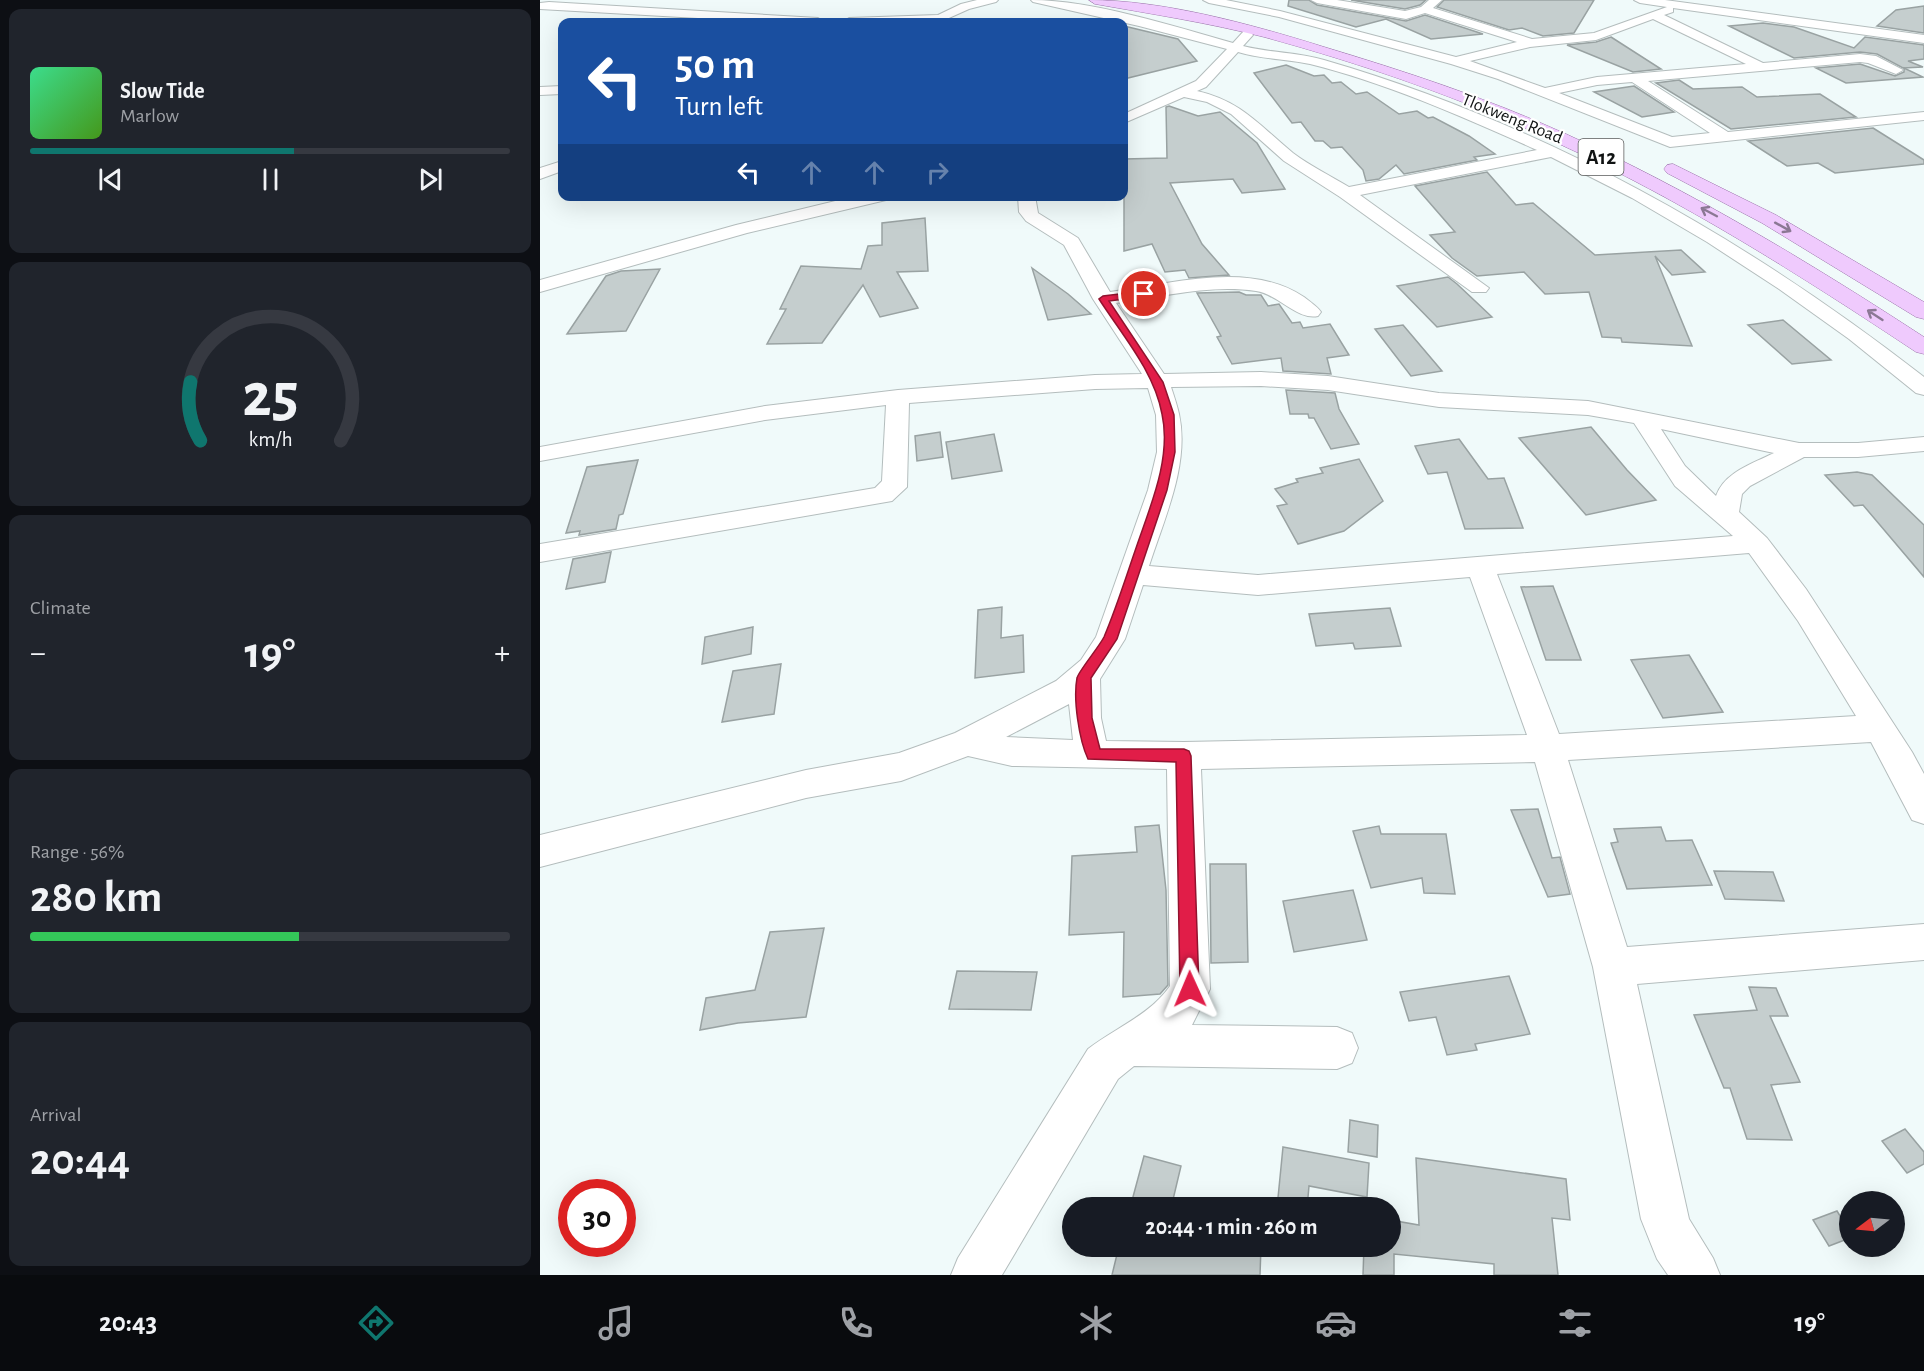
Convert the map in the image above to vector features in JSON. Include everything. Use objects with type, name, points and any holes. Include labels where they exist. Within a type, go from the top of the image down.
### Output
[{"type":"main road","name":"Tlokweng Road","points":[[1095,0],[1147,5],[1248,34],[1332,54],[1454,94],[1559,137],[1724,220],[1924,347]]},
{"type":"main road","points":[[1147,5],[1229,31],[1248,34]]},
{"type":"main road","name":"Tlokweng Road","points":[[1248,34],[1418,64],[1534,108]]},
{"type":"main road","name":"A12","points":[[1656,160],[1725,194],[1801,237],[1924,312]]},
{"type":"street","points":[[543,7],[565,0]]},
{"type":"street","points":[[940,18],[965,6],[992,0]]},
{"type":"street","points":[[1037,0],[1120,18]]},
{"type":"street","points":[[1209,0],[1280,14],[1456,61],[1545,93],[1662,140],[1676,142],[1924,116]]},
{"type":"street","points":[[1317,0],[1406,15],[1425,9],[1436,0]]},
{"type":"street","points":[[1640,0],[1924,39]]},
{"type":"street","points":[[1128,117],[1186,93],[1208,78],[1248,34],[1298,5]]},
{"type":"street","points":[[1456,61],[1530,43],[1596,36],[1680,5]]},
{"type":"street","points":[[543,7],[745,18]]},
{"type":"street","points":[[846,18],[857,9]]},
{"type":"street","points":[[1425,9],[1530,43]]},
{"type":"street","points":[[1654,15],[1761,66]]},
{"type":"street","points":[[1128,20],[1170,29],[1248,34]]},
{"type":"street","points":[[1135,35],[1170,29]]},
{"type":"street","points":[[1248,34],[1257,53],[1318,62],[1375,80],[1484,121],[1553,152],[1670,213],[1822,310],[1924,388]]},
{"type":"street","points":[[1545,93],[1580,84],[1635,78],[1866,58],[1896,70]]},
{"type":"street","points":[[1635,78],[1726,137]]},
{"type":"street","points":[[540,91],[558,90]]},
{"type":"street","points":[[1186,93],[1212,99],[1236,111],[1290,158],[1346,193],[1479,288]]},
{"type":"street","points":[[1346,193],[1553,152]]},
{"type":"street","points":[[540,174],[558,167]]},
{"type":"street","points":[[540,286],[742,229],[859,201]]},
{"type":"street","points":[[548,852],[806,784],[901,766],[967,742],[1058,694],[1084,677],[1092,668],[1110,639],[1161,490],[1169,452],[1168,415],[1158,382],[1103,299],[1072,242],[1061,233],[1032,217],[1028,212],[1028,201]]},
{"type":"street","points":[[1103,299],[1244,283],[1271,288],[1289,296],[1311,312]]},
{"type":"street","points":[[540,454],[765,413],[898,397],[1026,385],[1261,379],[1328,383],[1439,399],[1576,407],[1642,417],[1799,450],[1858,450],[1924,444]]},
{"type":"street","points":[[540,553],[882,495],[894,486],[896,481],[898,397]]},
{"type":"street","points":[[1642,417],[1683,479],[1756,543],[1815,624],[1912,782],[1924,809]]},
{"type":"street","points":[[1725,514],[1730,492],[1741,480],[1799,450]]},
{"type":"street","points":[[1134,574],[1215,583],[1258,585],[1756,543]]},
{"type":"street","points":[[1480,566],[1548,748],[1613,967],[1665,1219],[1682,1256],[1696,1275]]},
{"type":"street","points":[[1084,677],[1085,718],[1094,755]]},
{"type":"street","points":[[967,742],[1012,752],[1184,756],[1548,748],[1880,728]]},
{"type":"street","points":[[975,1275],[1103,1064],[1128,1045],[1166,1023],[1183,1004],[1190,989],[1184,756]]},
{"type":"street","points":[[1613,967],[1924,942]]},
{"type":"street","points":[[1128,1045],[1337,1048]]},
{"type":"building","points":[[1289,0],[1309,0],[1317,5],[1406,21],[1425,15],[1483,34],[1431,39],[1386,19],[1356,27],[1288,6]]},
{"type":"building","points":[[1351,0],[1426,0],[1420,5],[1405,9]]},
{"type":"building","points":[[1444,0],[1594,0],[1574,33],[1543,36],[1522,28],[1509,30],[1437,7]]},
{"type":"building","points":[[1924,6],[1924,33],[1877,26],[1896,10]]},
{"type":"building","points":[[1763,23],[1794,27],[1854,48],[1865,37],[1924,45],[1924,59],[1908,61],[1923,67],[1903,68],[1877,54],[1860,52],[1794,58],[1729,26]]},
{"type":"building","points":[[1128,27],[1178,39],[1197,61],[1128,78]]},
{"type":"building","points":[[1611,37],[1661,69],[1633,72],[1567,45],[1596,42]]},
{"type":"building","points":[[1860,64],[1895,76],[1904,72],[1904,68],[1923,77],[1846,83],[1816,68]]},
{"type":"building","points":[[1286,65],[1314,76],[1324,75],[1332,83],[1341,82],[1356,94],[1367,92],[1399,114],[1417,111],[1428,118],[1433,117],[1469,136],[1495,154],[1474,157],[1477,160],[1404,174],[1396,165],[1379,179],[1366,181],[1363,170],[1342,147],[1331,148],[1323,141],[1315,141],[1301,122],[1292,123],[1254,73]]},
{"type":"building","points":[[1679,80],[1693,89],[1742,87],[1757,97],[1820,94],[1856,117],[1731,129],[1656,83]]},
{"type":"building","points":[[1634,86],[1674,112],[1642,117],[1594,92]]},
{"type":"building","points":[[1166,107],[1198,116],[1220,112],[1257,143],[1285,189],[1242,193],[1233,179],[1170,183],[1202,244],[1229,275],[1189,278],[1185,270],[1165,272],[1152,244],[1124,251],[1124,201],[1128,201],[1128,159],[1167,158]]},
{"type":"building","points":[[1873,128],[1924,160],[1924,164],[1835,173],[1818,163],[1787,166],[1748,141]]},
{"type":"building","points":[[1487,172],[1516,205],[1533,203],[1595,255],[1681,250],[1705,272],[1672,275],[1655,256],[1692,346],[1622,342],[1621,338],[1602,337],[1589,292],[1545,294],[1524,272],[1477,276],[1452,258],[1430,235],[1455,232],[1415,186]]},
{"type":"building","points":[[925,218],[928,271],[897,272],[918,308],[880,317],[863,285],[822,343],[767,344],[786,309],[780,309],[801,266],[861,269],[868,246],[882,245],[882,223]]},
{"type":"building","points":[[1032,268],[1068,294],[1091,314],[1048,320]]},
{"type":"building","points":[[660,269],[626,331],[567,334],[606,276],[621,271]]},
{"type":"building","points":[[1448,277],[1492,317],[1437,327],[1397,286]]},
{"type":"building","points":[[1239,292],[1246,295],[1261,295],[1268,306],[1279,304],[1292,323],[1300,322],[1303,328],[1330,324],[1349,355],[1327,358],[1331,374],[1283,371],[1281,358],[1232,364],[1217,337],[1221,336],[1197,293]]},
{"type":"building","points":[[1783,320],[1831,360],[1792,364],[1748,325]]},
{"type":"building","points":[[1403,325],[1442,371],[1411,376],[1375,329]]},
{"type":"building","points":[[1286,390],[1335,393],[1339,409],[1359,444],[1331,449],[1314,418],[1309,418],[1308,414],[1290,414]]},
{"type":"building","points":[[1591,427],[1656,500],[1586,515],[1519,438]]},
{"type":"building","points":[[940,432],[943,457],[917,461],[915,436]]},
{"type":"building","points":[[994,434],[1002,471],[952,479],[946,442]]},
{"type":"building","points":[[1459,439],[1488,479],[1504,478],[1523,528],[1465,529],[1447,472],[1428,474],[1415,446]]},
{"type":"building","points":[[1359,459],[1383,501],[1344,531],[1298,544],[1277,506],[1287,504],[1275,489],[1298,482],[1296,479],[1323,473],[1320,468]]},
{"type":"building","points":[[638,460],[623,514],[619,515],[616,529],[579,535],[580,531],[566,533],[587,467]]},
{"type":"building","points":[[1857,472],[1872,475],[1924,525],[1924,577],[1863,505],[1854,506],[1825,475]]},
{"type":"building","points":[[611,552],[605,582],[566,589],[573,559]]},
{"type":"building","points":[[1553,586],[1581,660],[1546,660],[1521,587]]},
{"type":"building","points":[[1002,607],[1001,638],[1023,635],[1024,672],[975,678],[978,610]]},
{"type":"building","points":[[1390,608],[1401,646],[1355,649],[1353,643],[1316,646],[1309,614]]},
{"type":"building","points":[[753,627],[751,654],[702,664],[705,637]]},
{"type":"building","points":[[1689,655],[1723,712],[1663,718],[1631,660]]},
{"type":"building","points":[[781,664],[774,714],[722,722],[733,671]]},
{"type":"building","points":[[1538,809],[1552,858],[1560,857],[1570,894],[1548,897],[1511,810]]},
{"type":"building","points":[[1159,825],[1166,890],[1168,985],[1160,994],[1123,997],[1124,932],[1069,935],[1072,856],[1137,852],[1135,827]]},
{"type":"building","points":[[1379,826],[1381,834],[1446,834],[1455,894],[1424,893],[1422,878],[1371,888],[1353,831]]},
{"type":"building","points":[[1661,827],[1666,841],[1692,840],[1712,885],[1627,889],[1611,843],[1618,842],[1614,829]]},
{"type":"building","points":[[1210,864],[1246,864],[1248,962],[1211,963]]},
{"type":"building","points":[[1714,871],[1773,872],[1784,901],[1725,899]]},
{"type":"building","points":[[1353,890],[1367,940],[1294,952],[1283,901]]},
{"type":"building","points":[[824,928],[806,1017],[738,1023],[700,1030],[706,998],[755,990],[770,932]]},
{"type":"building","points":[[957,971],[1037,972],[1031,1010],[949,1009]]},
{"type":"building","points":[[1509,976],[1530,1034],[1475,1044],[1477,1050],[1447,1055],[1436,1017],[1409,1021],[1400,992]]},
{"type":"building","points":[[1749,987],[1776,988],[1788,1016],[1770,1016],[1800,1082],[1771,1085],[1792,1140],[1747,1139],[1730,1088],[1724,1088],[1694,1015],[1757,1010]]},
{"type":"building","points":[[1350,1120],[1378,1125],[1377,1157],[1348,1152]]},
{"type":"building","points":[[1905,1129],[1924,1152],[1924,1164],[1907,1173],[1882,1141]]},
{"type":"building","points":[[1283,1147],[1369,1163],[1367,1197],[1309,1186],[1308,1197],[1278,1197]]},
{"type":"building","points":[[1144,1156],[1181,1166],[1174,1197],[1133,1197]]},
{"type":"building","points":[[1416,1158],[1566,1179],[1570,1220],[1552,1218],[1558,1275],[1494,1275],[1494,1264],[1401,1255],[1401,1222],[1419,1225]]},
{"type":"building","points":[[1837,1211],[1839,1242],[1829,1246],[1813,1220]]},
{"type":"building","points":[[1116,1257],[1261,1257],[1260,1275],[1112,1275]]},
{"type":"building","points":[[1364,1257],[1394,1257],[1394,1275],[1363,1275]]},
{"type":"route","points":[[1144,294],[1103,299],[1158,382],[1168,415],[1169,452],[1161,490],[1134,574],[1110,639],[1084,677],[1083,696],[1085,718],[1094,755],[1184,756],[1190,989]]}]
